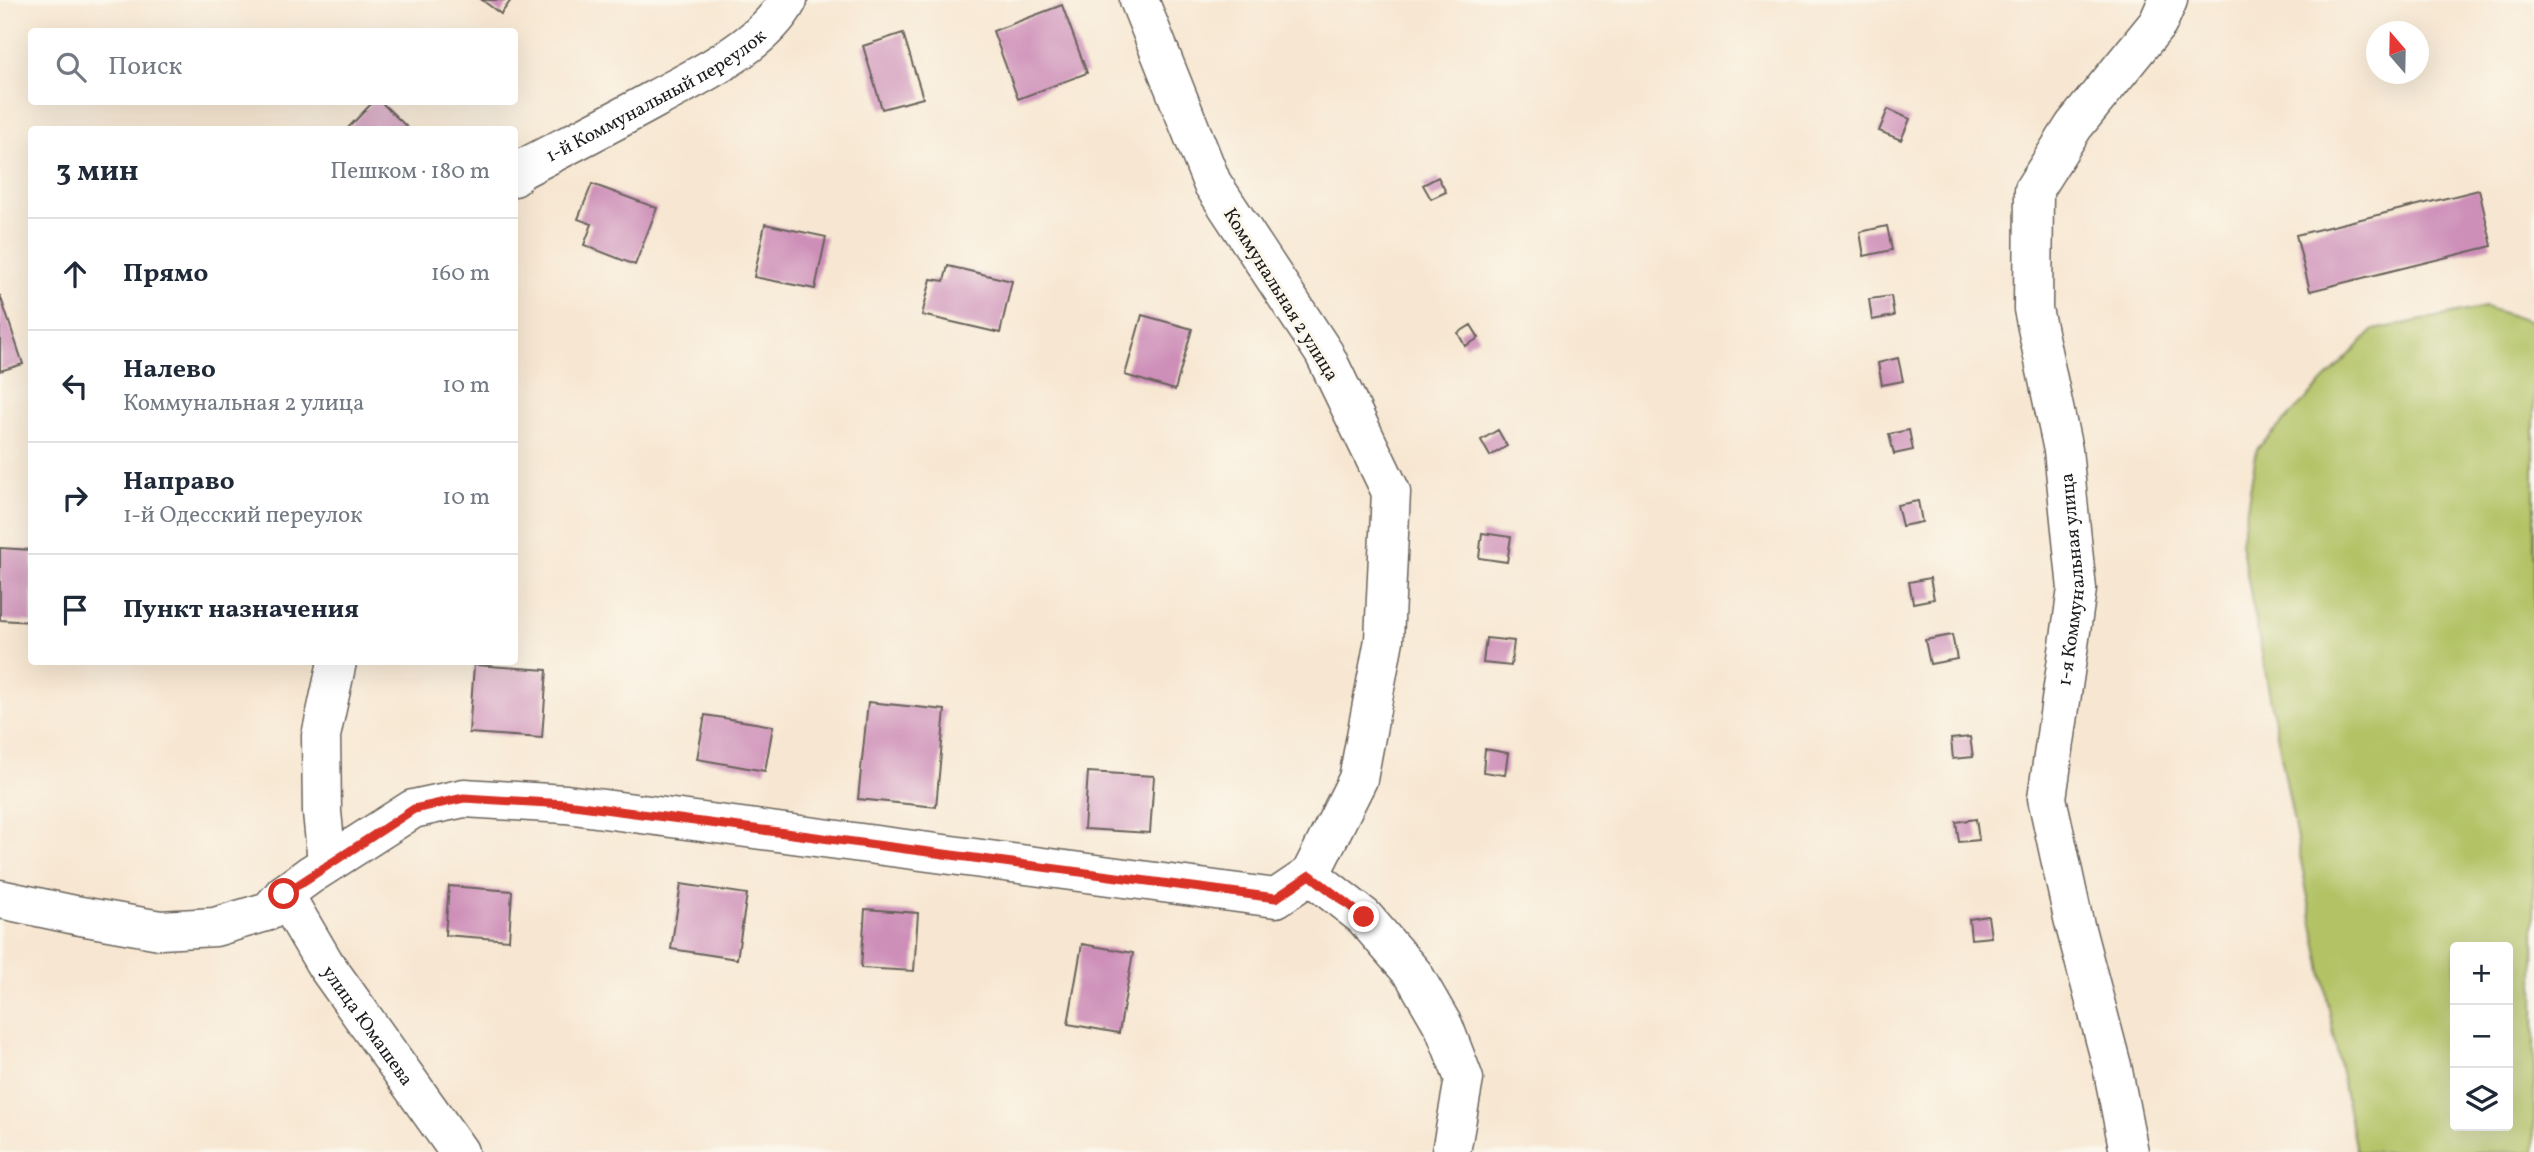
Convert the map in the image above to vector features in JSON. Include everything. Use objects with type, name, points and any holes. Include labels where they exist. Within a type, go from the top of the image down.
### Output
[{"type":"street","name":"1-й Коммунальный переулок","points":[[518,172],[712,68],[755,39],[788,0]]},
{"type":"street","name":"Коммунальная 2 улица","points":[[307,878],[414,809],[464,798],[566,804],[1276,898],[1310,875],[1358,779],[1384,640],[1391,492],[1324,353],[1212,183],[1139,0]]},
{"type":"street","name":"1-я Коммунальная улица","points":[[2129,1152],[2112,1066],[2073,918],[2048,798],[2077,589],[2063,450],[2033,309],[2034,189],[2074,126],[2158,23],[2168,0]]},
{"type":"street","points":[[0,899],[160,930],[215,927],[269,911],[307,878],[322,812],[321,736],[336,665]]},
{"type":"street","points":[[1310,875],[1364,917],[1414,975],[1444,1027],[1464,1079],[1451,1152]]},
{"type":"street","name":"улица Юмашева","points":[[307,878],[325,964],[459,1152]]},
{"type":"green space","points":[[2485,307],[2534,323],[2534,1152],[2356,1152],[2241,543],[2257,449],[2374,330]]},
{"type":"building","points":[[482,0],[511,0],[501,14]]},
{"type":"building","points":[[1062,5],[1087,73],[1018,99],[993,31]]},
{"type":"building","points":[[903,33],[923,98],[882,109],[863,46]]},
{"type":"building","points":[[370,105],[384,105],[406,126],[350,126]]},
{"type":"building","points":[[1888,109],[1910,119],[1901,140],[1879,131]]},
{"type":"building","points":[[1438,177],[1446,192],[1431,199],[1423,185]]},
{"type":"building","points":[[592,184],[657,208],[635,265],[584,245],[592,224],[578,219]]},
{"type":"building","points":[[2479,190],[2492,246],[2310,291],[2296,235]]},
{"type":"building","points":[[765,224],[826,237],[815,289],[754,277]]},
{"type":"building","points":[[1887,226],[1892,250],[1864,256],[1860,232]]},
{"type":"building","points":[[948,266],[1012,281],[1000,333],[922,315],[931,279],[944,281]]},
{"type":"building","points":[[0,295],[23,364],[0,371]]},
{"type":"building","points":[[1891,296],[1894,316],[1872,320],[1869,299]]},
{"type":"building","points":[[1142,315],[1192,329],[1175,390],[1125,375]]},
{"type":"building","points":[[1471,325],[1479,338],[1465,346],[1458,333]]},
{"type":"building","points":[[1898,358],[1903,381],[1882,385],[1878,363]]},
{"type":"building","points":[[1498,430],[1507,446],[1490,456],[1481,440]]},
{"type":"building","points":[[1909,430],[1913,450],[1894,454],[1889,434]]},
{"type":"building","points":[[1918,501],[1922,522],[1902,526],[1897,505]]},
{"type":"building","points":[[1482,533],[1511,537],[1507,562],[1479,558]]},
{"type":"building","points":[[0,548],[28,550],[28,622],[0,620]]},
{"type":"building","points":[[1930,578],[1934,599],[1913,603],[1909,582]]},
{"type":"building","points":[[1952,635],[1957,659],[1930,664],[1925,640]]},
{"type":"building","points":[[1486,638],[1514,641],[1511,666],[1483,663]]},
{"type":"building","points":[[474,665],[547,670],[542,738],[469,733]]},
{"type":"building","points":[[868,702],[945,710],[936,807],[858,799]]},
{"type":"building","points":[[705,715],[773,726],[765,771],[697,759]]},
{"type":"building","points":[[1970,737],[1973,757],[1953,759],[1951,739]]},
{"type":"building","points":[[1485,749],[1508,753],[1505,775],[1483,772]]},
{"type":"building","points":[[1088,772],[1154,776],[1150,833],[1084,829]]},
{"type":"building","points":[[1976,819],[1979,840],[1959,842],[1956,822]]},
{"type":"building","points":[[681,884],[747,894],[737,959],[671,949]]},
{"type":"building","points":[[449,886],[512,891],[509,940],[445,935]]},
{"type":"building","points":[[865,909],[918,913],[914,971],[861,968]]},
{"type":"building","points":[[1988,916],[1991,937],[1971,939],[1969,919]]},
{"type":"building","points":[[1082,944],[1133,953],[1119,1033],[1068,1024]]},
{"type":"route","points":[[284,894],[327,863],[414,809],[464,798],[566,804],[1276,898],[1310,875],[1364,917]]}]
